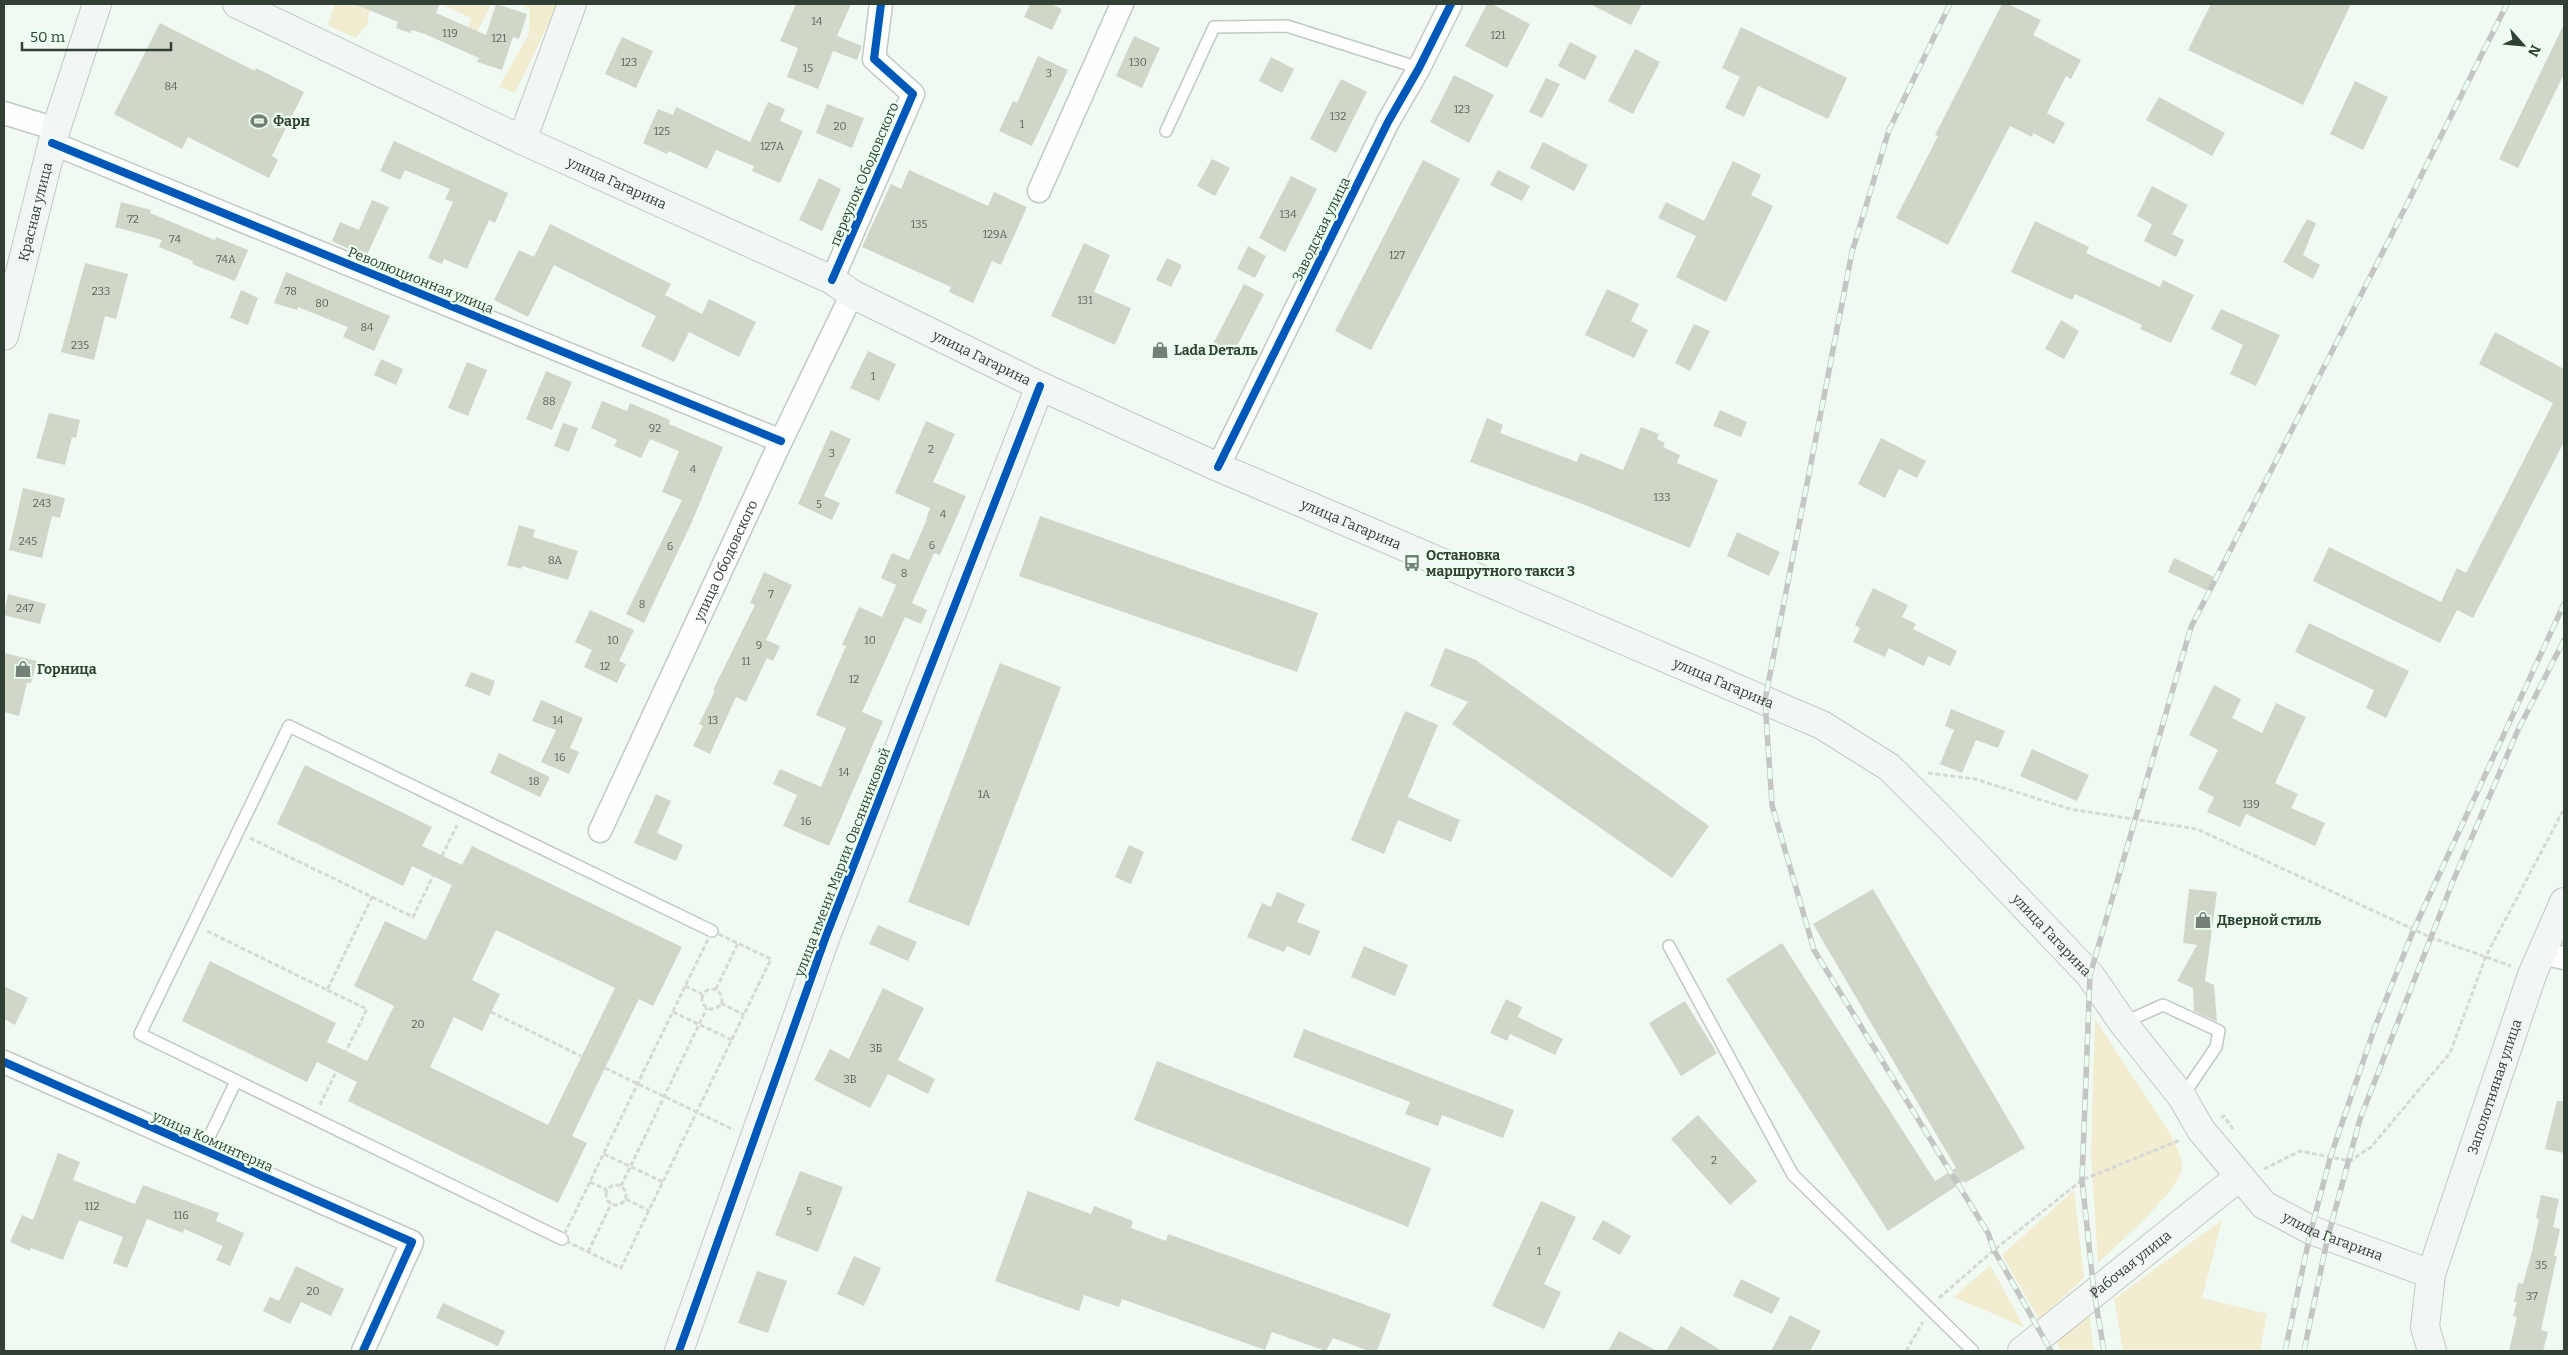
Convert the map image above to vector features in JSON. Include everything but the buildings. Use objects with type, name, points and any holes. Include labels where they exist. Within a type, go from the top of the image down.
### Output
[{"type":"main road","name":"Красная улица","points":[[4,336],[54,136],[97,4]]},
{"type":"main road","name":"улица Гагарина","points":[[237,4],[522,140],[842,287],[1040,386],[1218,467],[1822,725],[1889,767],[2090,975],[2123,1023],[2182,1097],[2201,1130],[2249,1169],[2264,1205],[2311,1230],[2431,1274]]},
{"type":"main road","points":[[522,140],[572,4]]},
{"type":"main road","name":"улица имени Марии Овсянниковой","points":[[679,1351],[826,936],[1040,386]]},
{"type":"main road","name":"Заполотняная улица","points":[[2432,1351],[2425,1327],[2431,1274],[2546,962],[2564,902]]},
{"type":"main road","name":"Рабочая улица","points":[[2022,1351],[2249,1169]]},
{"type":"street","name":"переулок Ободовского","points":[[842,287],[912,94],[874,59],[881,4]]},
{"type":"street","points":[[1039,191],[1122,4]]},
{"type":"street","name":"Заводская улица","points":[[1218,467],[1388,122],[1419,68],[1451,4]]},
{"type":"street","name":"Революционная улица","points":[[4,113],[54,136],[781,441]]},
{"type":"street","name":"улица Ободовского","points":[[600,830],[781,441],[842,287]]},
{"type":"street","name":"улица Коминтерна","points":[[4,1062],[412,1242],[363,1351]]},
{"type":"lane","points":[[1166,131],[1214,27],[1287,26],[1419,68]]},
{"type":"lane","points":[[562,1239],[140,1034],[193,924],[290,726],[712,931]]},
{"type":"lane","points":[[1669,946],[1793,1175],[1973,1351]]},
{"type":"lane","points":[[2123,1023],[2163,1005],[2219,1031],[2216,1047],[2182,1097]]},
{"type":"lane","points":[[203,1150],[236,1080]]},
{"type":"path","points":[[1927,772],[1975,779],[2070,808],[2198,829],[2430,937],[2486,956],[2546,962]]},
{"type":"path","points":[[442,856],[464,810]]},
{"type":"path","points":[[2249,1169],[2263,1169],[2300,1151],[2350,1161],[2371,1147],[2450,1053],[2486,956],[2564,810]]},
{"type":"path","points":[[238,832],[412,917],[433,876]]},
{"type":"path","points":[[327,990],[372,897]]},
{"type":"path","points":[[193,924],[367,1009],[346,1051]]},
{"type":"path","points":[[712,931],[771,959],[621,1268],[562,1239],[712,931]]},
{"type":"path","points":[[716,989],[738,943]]},
{"type":"path","points":[[685,986],[702,994]]},
{"type":"path","points":[[702,994],[706,990],[716,989]]},
{"type":"path","points":[[716,989],[720,993],[721,1003]]},
{"type":"path","points":[[702,994],[703,1005],[707,1008],[712,1009],[721,1003]]},
{"type":"path","points":[[721,1003],[744,1015]]},
{"type":"path","points":[[621,1186],[707,1008]]},
{"type":"path","points":[[491,1012],[582,1056]]},
{"type":"path","points":[[673,1012],[732,1040]]},
{"type":"path","points":[[605,1068],[715,1121]]},
{"type":"path","points":[[314,1118],[336,1072]]},
{"type":"path","points":[[1906,1351],[1930,1308],[1947,1289],[2082,1180],[2201,1130],[2224,1116],[2235,1132]]},
{"type":"path","points":[[604,1154],[663,1182]]},
{"type":"path","points":[[590,1182],[607,1190]]},
{"type":"path","points":[[615,1185],[621,1186],[625,1189],[626,1199],[617,1205],[611,1204],[606,1196],[607,1190],[615,1185]]},
{"type":"path","points":[[626,1199],[649,1210]]},
{"type":"path","points":[[588,1252],[611,1204]]},
{"type":"shaded area","points":[[335,4],[371,4],[367,25],[356,38],[328,25]]},
{"type":"shaded area","points":[[445,4],[491,4],[473,41],[466,36],[471,18],[445,6]]},
{"type":"shaded area","points":[[522,4],[558,4],[515,93],[499,87],[529,34],[530,10]]},
{"type":"shaded area","points":[[2095,1019],[2169,1132],[2180,1154],[2182,1164],[2178,1178],[2159,1204],[2098,1263],[2091,1155]]},
{"type":"shaded area","points":[[2074,1190],[2084,1278],[2039,1319],[2002,1255]]},
{"type":"shaded area","points":[[2222,1220],[2202,1298],[2267,1314],[2260,1351],[2123,1351],[2114,1299]]},
{"type":"shaded area","points":[[1990,1265],[2024,1327],[1954,1297]]},
{"type":"shaded area","points":[[2089,1314],[2094,1351],[2061,1351],[2056,1341]]},
{"type":"railway","points":[[1950,4],[1889,130],[1852,252],[1765,700],[1772,805],[1814,950],[1988,1233],[1994,1250],[2051,1351]]},
{"type":"railway","points":[[2104,1351],[2094,1292],[2082,1180],[2090,975],[2191,627],[2390,238],[2507,4]]},
{"type":"railway","points":[[2285,1351],[2311,1230],[2331,1155],[2375,1027],[2414,929],[2564,604]]},
{"type":"railway","points":[[2304,1351],[2328,1236],[2360,1119],[2453,881],[2518,730],[2564,640]]},
{"type":"cycle path","points":[[832,280],[913,94],[874,59],[881,4]]},
{"type":"cycle path","points":[[1218,467],[1388,122],[1419,68],[1451,4]]},
{"type":"cycle path","points":[[52,143],[781,441]]},
{"type":"cycle path","points":[[679,1351],[826,936],[1040,386]]},
{"type":"cycle path","points":[[4,1062],[412,1242],[363,1351]]},
{"type":"place","name":"Фарн","points":[[259,121]]},
{"type":"place","name":"Lada Dеталь","points":[[1160,350]]},
{"type":"place","name":"Остановка маршрутного такси 3","points":[[1412,563]]},
{"type":"place","name":"Горница","points":[[23,669]]},
{"type":"place","name":"Дверной стиль","points":[[2203,920]]}]
